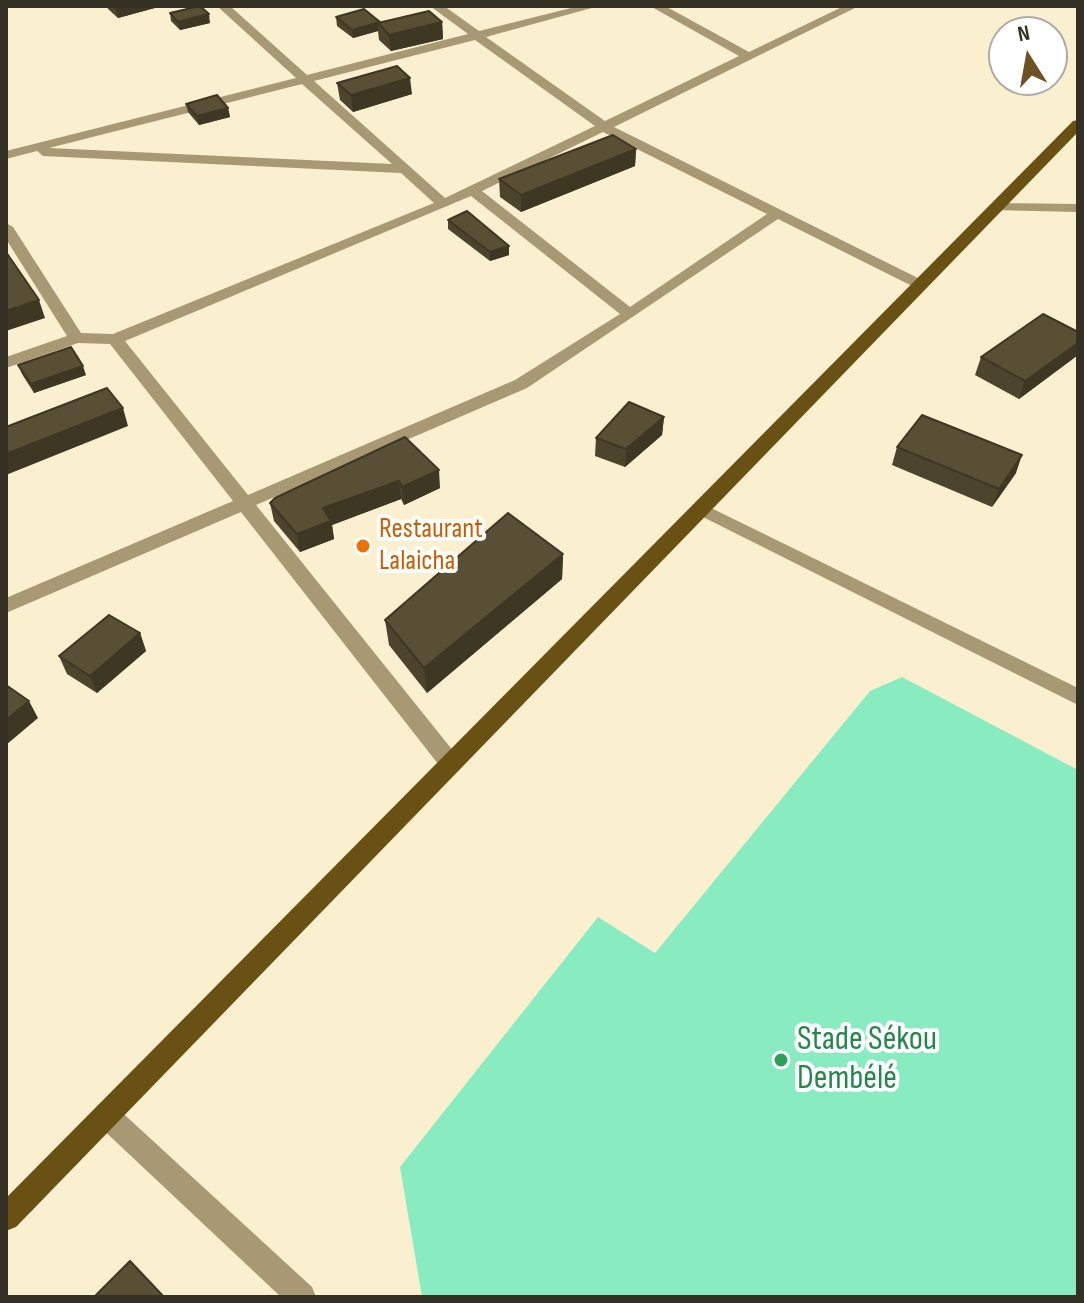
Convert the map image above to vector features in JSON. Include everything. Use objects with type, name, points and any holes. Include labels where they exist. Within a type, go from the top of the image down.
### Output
[{"type":"main road","points":[[6,1217],[1078,124]]},
{"type":"street","points":[[223,6],[444,204]]},
{"type":"street","points":[[436,6],[606,128],[921,285]]},
{"type":"street","points":[[6,155],[593,6]]},
{"type":"street","points":[[656,6],[749,57]]},
{"type":"street","points":[[6,363],[76,338],[115,339],[444,204],[853,6]]},
{"type":"street","points":[[23,151],[405,169]]},
{"type":"street","points":[[473,191],[630,314]]},
{"type":"street","points":[[996,207],[1078,208]]},
{"type":"street","points":[[6,606],[521,384],[777,213]]},
{"type":"street","points":[[6,227],[76,338]]},
{"type":"street","points":[[115,339],[450,763]]},
{"type":"street","points":[[701,509],[1078,697]]},
{"type":"street","points":[[106,1115],[302,1297]]},
{"type":"green space","name":"Stade Sékou Dembélé","points":[[902,677],[1078,770],[1078,1297],[422,1297],[400,1167],[598,917],[655,953],[870,691]]},
{"type":"building","points":[[200,6],[209,14],[178,22],[170,13]]},
{"type":"building","points":[[364,9],[380,22],[352,30],[336,17]]},
{"type":"building","points":[[429,11],[442,22],[389,35],[378,23]]},
{"type":"building","points":[[397,66],[410,78],[351,95],[337,83]]},
{"type":"building","points":[[217,95],[228,108],[197,116],[186,104]]},
{"type":"building","points":[[613,135],[636,149],[521,195],[499,179]]},
{"type":"building","points":[[467,211],[509,246],[490,252],[448,220]]},
{"type":"building","points":[[6,252],[39,300],[6,311]]},
{"type":"building","points":[[1043,314],[1078,332],[1078,343],[1025,381],[981,357]]},
{"type":"building","points":[[71,347],[83,366],[31,384],[18,365]]},
{"type":"building","points":[[107,388],[123,408],[6,454],[6,427]]},
{"type":"building","points":[[629,402],[664,417],[626,449],[596,438]]},
{"type":"building","points":[[922,415],[1022,455],[999,489],[897,447]]},
{"type":"building","points":[[405,437],[439,470],[402,487],[399,481],[323,508],[331,521],[297,534],[270,503],[275,498]]},
{"type":"building","points":[[508,513],[563,554],[424,668],[385,620]]},
{"type":"building","points":[[109,615],[140,633],[90,676],[59,656]]},
{"type":"building","points":[[6,685],[29,701],[6,720]]},
{"type":"building","points":[[130,1261],[164,1297],[94,1297]]},
{"type":"place","name":"Restaurant Lalaicha","points":[[363,546]]},
{"type":"place","name":"Stade Sékou Dembélé","points":[[781,1060]]}]
